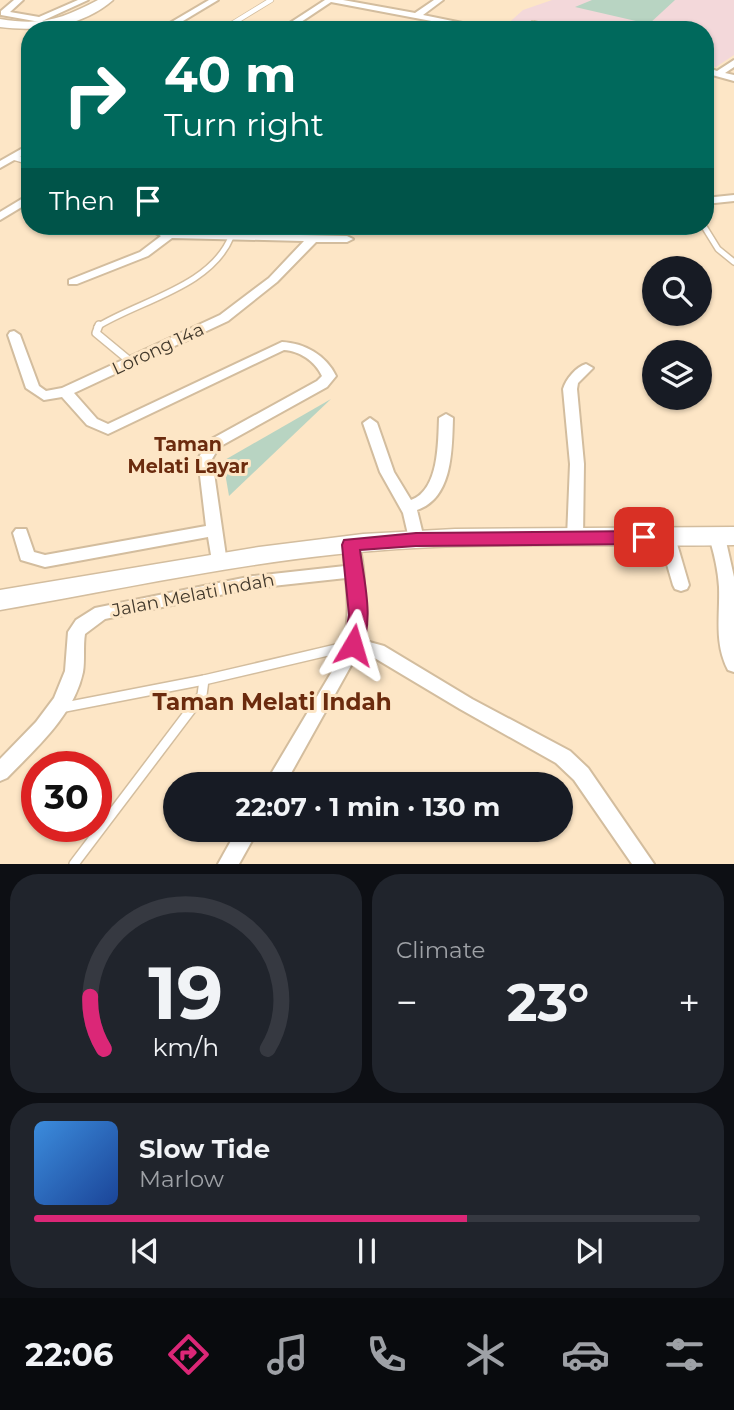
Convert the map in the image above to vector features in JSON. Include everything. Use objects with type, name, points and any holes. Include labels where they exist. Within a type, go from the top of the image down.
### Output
[{"type":"street","points":[[19,0],[4,13],[40,20],[84,0]]},
{"type":"street","points":[[66,21],[107,0]]},
{"type":"street","points":[[178,21],[214,0]]},
{"type":"street","points":[[298,21],[330,0],[448,21]]},
{"type":"street","points":[[418,15],[439,0]]},
{"type":"street","points":[[0,23],[21,27]]},
{"type":"street","points":[[719,74],[734,63]]},
{"type":"street","points":[[714,73],[734,78]]},
{"type":"street","points":[[0,165],[21,152]]},
{"type":"street","points":[[714,200],[734,198]]},
{"type":"street","points":[[0,217],[21,203]]},
{"type":"street","points":[[73,282],[144,254],[169,235],[347,239]]},
{"type":"street","name":"Lorong 14a","points":[[65,392],[237,310],[273,280],[313,239]]},
{"type":"street","points":[[14,335],[33,388],[44,396],[65,392],[92,422],[108,429],[282,346],[299,349],[326,368],[329,376],[322,384],[213,444],[205,459],[219,563]]},
{"type":"street","points":[[575,538],[577,464],[569,389],[586,368]]},
{"type":"street","points":[[408,507],[422,503],[434,490],[444,451],[446,418]]},
{"type":"street","points":[[370,423],[387,472],[408,507],[416,539]]},
{"type":"street","points":[[21,533],[27,556],[45,561],[213,530]]},
{"type":"street","points":[[667,537],[681,585]]},
{"type":"street","points":[[0,600],[219,563],[416,539],[667,537],[726,542],[727,590],[724,625],[726,644],[734,665]]},
{"type":"street","points":[[282,772],[344,666],[353,645],[358,615],[351,545]]},
{"type":"street","name":"Jalan Melati Indah","points":[[0,772],[58,709],[69,691],[74,671],[77,632],[82,625],[101,614],[253,582],[354,571]]},
{"type":"street","points":[[353,645],[378,651],[466,704],[563,757],[586,781],[644,864]]},
{"type":"street","points":[[228,864],[241,842]]},
{"type":"lane","points":[[237,21],[271,0]]},
{"type":"lane","points":[[13,157],[21,159]]},
{"type":"lane","points":[[709,235],[718,249],[734,262]]},
{"type":"lane","points":[[131,362],[96,333],[97,326],[180,288],[225,252],[231,237]]},
{"type":"lane","points":[[58,709],[204,680],[353,645]]},
{"type":"lane","points":[[74,864],[202,695],[204,680]]},
{"type":"shaded area","points":[[552,0],[734,0],[734,55],[714,67],[714,21],[511,21],[523,10]]},
{"type":"green space","points":[[592,0],[675,0],[652,21],[636,21],[575,7]]},
{"type":"green space","points":[[331,399],[229,496],[223,461]]},
{"type":"district","name":"Taman Melati Layar","points":[[188,455]]},
{"type":"district","name":"Taman Melati Indah","points":[[272,702]]},
{"type":"route","points":[[353,645],[358,630],[358,615],[351,545],[416,539],[644,537]]}]
